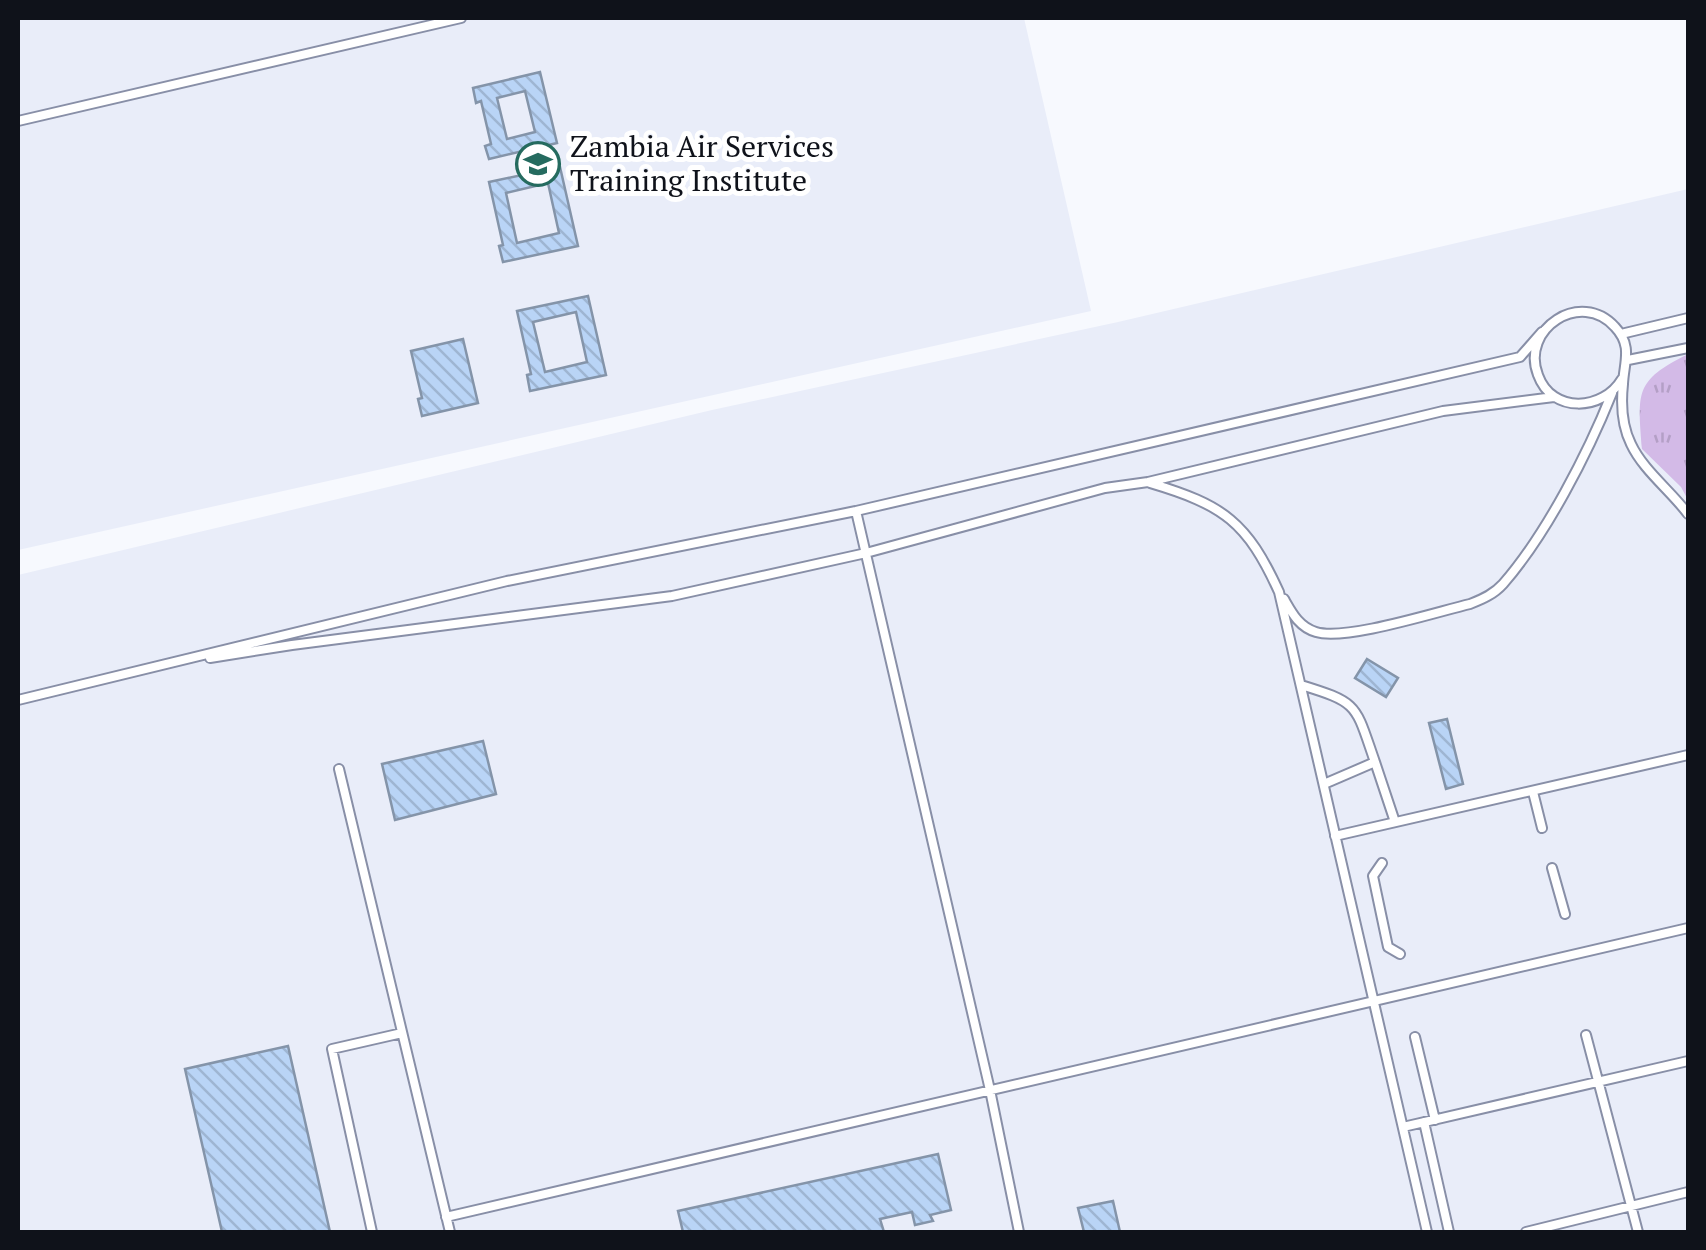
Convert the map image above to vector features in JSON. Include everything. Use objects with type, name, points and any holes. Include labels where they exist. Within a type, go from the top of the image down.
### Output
[{"type":"lane","points":[[18,121],[460,18]]},
{"type":"lane","points":[[18,700],[507,581],[856,511],[1520,357],[1557,318],[1587,312],[1607,319],[1621,334],[1628,360],[1622,379],[1623,415],[1630,443],[1688,514]]},
{"type":"lane","points":[[1621,334],[1688,318]]},
{"type":"lane","points":[[1542,332],[1534,351],[1536,372],[1554,396],[1568,403],[1584,404],[1612,392]]},
{"type":"lane","points":[[1628,360],[1688,348]]},
{"type":"lane","points":[[1148,482],[1214,506],[1236,522],[1261,551],[1296,620],[1316,632],[1346,633],[1470,604],[1502,585],[1591,446],[1612,392],[1622,379]]},
{"type":"lane","points":[[146,669],[292,645],[672,596],[866,553],[1105,488],[1148,482],[1444,411],[1554,396]]},
{"type":"lane","points":[[856,511],[990,1090],[1019,1232]]},
{"type":"lane","points":[[1279,592],[1427,1232]]},
{"type":"lane","points":[[1300,685],[1350,704],[1357,711],[1395,822]]},
{"type":"lane","points":[[1335,836],[1688,754]]},
{"type":"lane","points":[[1324,784],[1374,762]]},
{"type":"lane","points":[[338,769],[450,1232]]},
{"type":"lane","points":[[1533,792],[1542,828]]},
{"type":"lane","points":[[1382,862],[1373,876],[1388,946],[1400,954]]},
{"type":"lane","points":[[1552,868],[1565,914]]},
{"type":"lane","points":[[446,1217],[1688,928]]},
{"type":"lane","points":[[372,1232],[332,1049],[402,1034]]},
{"type":"lane","points":[[1586,1035],[1638,1232]]},
{"type":"lane","points":[[1415,1037],[1434,1120]]},
{"type":"lane","points":[[1403,1127],[1688,1062]]},
{"type":"lane","points":[[1424,1122],[1450,1232]]},
{"type":"lane","points":[[1526,1232],[1688,1192]]},
{"type":"shaded area","name":"Zambia Air Services Training Institute","points":[[18,18],[1024,18],[1091,311],[18,550]]},
{"type":"shaded area","points":[[1688,189],[1688,1232],[18,1232],[18,575],[712,410],[1118,322]]},
{"type":"green space","points":[[1688,354],[1688,500],[1681,487],[1642,449],[1640,414],[1643,390],[1649,381]]},
{"type":"building","points":[[540,72],[557,143],[489,159],[485,146],[491,144],[481,101],[476,103],[473,88]],"holes":[[[525,91],[535,132],[507,139],[497,98]]]},
{"type":"building","points":[[560,167],[578,246],[503,262],[489,182]],"holes":[[[548,183],[559,233],[517,243],[506,193]]]},
{"type":"building","points":[[588,296],[606,375],[530,391],[527,375],[531,374],[517,311]],"holes":[[[576,312],[587,362],[545,372],[533,322]]]},
{"type":"building","points":[[463,339],[478,403],[422,416],[418,399],[422,398],[411,351]]},
{"type":"building","points":[[1367,659],[1398,678],[1386,697],[1355,678]]},
{"type":"building","points":[[1447,719],[1463,784],[1446,789],[1429,723]]},
{"type":"building","points":[[483,741],[496,794],[395,820],[382,764]]},
{"type":"building","points":[[288,1046],[330,1232],[222,1232],[185,1069]]},
{"type":"building","points":[[938,1154],[951,1210],[930,1215],[933,1221],[915,1225],[912,1212],[880,1219],[884,1232],[683,1232],[678,1211]]},
{"type":"building","points":[[1113,1201],[1120,1232],[1084,1232],[1078,1208]]},
{"type":"place","name":"Zambia Air Services Training Institute","points":[[538,164]]}]
